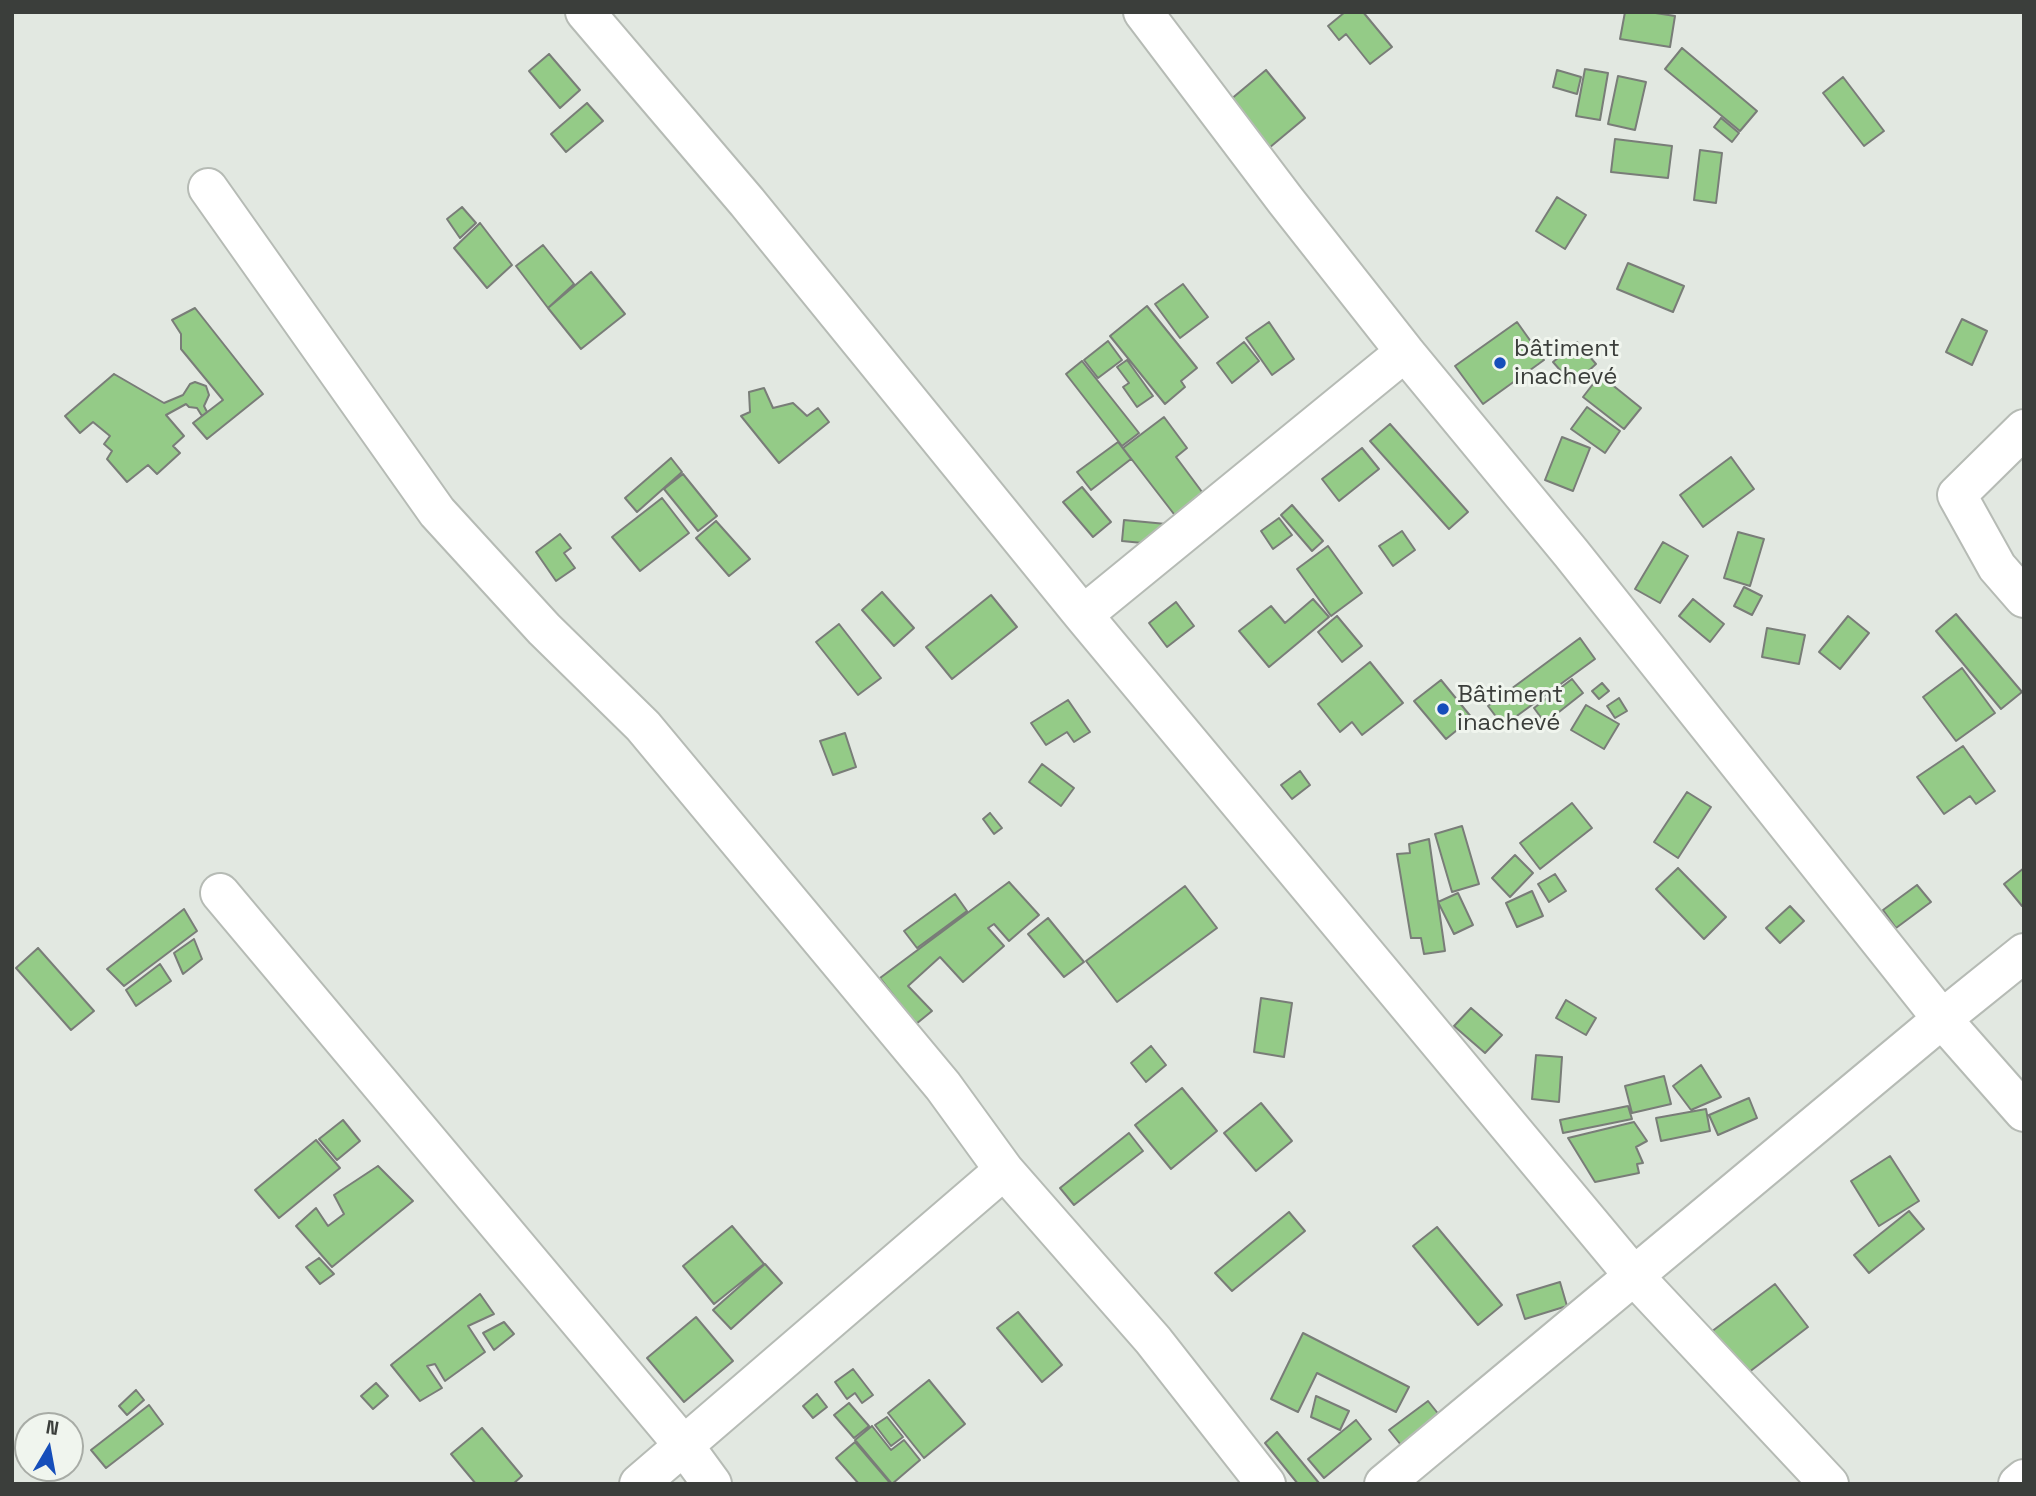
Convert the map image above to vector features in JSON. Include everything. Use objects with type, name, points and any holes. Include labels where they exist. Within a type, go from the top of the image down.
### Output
[{"type":"street","points":[[585,12],[747,202],[1083,615],[1634,1276],[1829,1484]]},
{"type":"street","points":[[1152,16],[1286,201],[1405,352],[1580,564],[1942,1018],[2024,1112]]},
{"type":"street","points":[[208,188],[438,512],[544,629],[643,726],[943,1086],[1004,1170],[1153,1340],[1266,1484]]},
{"type":"street","points":[[1083,615],[1405,352]]},
{"type":"street","points":[[2024,429],[1957,495],[1997,567],[2024,598]]},
{"type":"street","points":[[220,893],[685,1447],[712,1484]]},
{"type":"street","points":[[1384,1484],[1942,1018],[2024,953]]},
{"type":"street","points":[[639,1484],[1004,1170]]},
{"type":"street","points":[[2018,1484],[2024,1479]]},
{"type":"building","points":[[1345,12],[1363,12],[1392,47],[1370,64],[1346,34],[1339,40],[1328,26]]},
{"type":"building","points":[[1625,12],[1675,16],[1670,47],[1620,39]]},
{"type":"building","points":[[1682,48],[1757,111],[1740,131],[1665,69]]},
{"type":"building","points":[[549,54],[580,90],[560,108],[529,71]]},
{"type":"building","points":[[1585,69],[1608,73],[1600,120],[1576,116]]},
{"type":"building","points":[[1266,70],[1305,118],[1263,153],[1224,105]]},
{"type":"building","points":[[1557,70],[1581,77],[1577,94],[1553,87]]},
{"type":"building","points":[[1618,76],[1646,82],[1635,130],[1608,124]]},
{"type":"building","points":[[1843,77],[1884,131],[1864,146],[1823,93]]},
{"type":"building","points":[[587,103],[603,121],[566,152],[551,134]]},
{"type":"building","points":[[1721,118],[1739,133],[1732,142],[1714,127]]},
{"type":"building","points":[[1615,139],[1672,146],[1668,178],[1611,172]]},
{"type":"building","points":[[1700,150],[1722,153],[1716,203],[1694,200]]},
{"type":"building","points":[[1557,197],[1586,215],[1565,249],[1536,231]]},
{"type":"building","points":[[462,207],[476,223],[460,238],[447,219]]},
{"type":"building","points":[[480,223],[512,265],[487,288],[454,248]]},
{"type":"building","points":[[543,245],[574,284],[548,308],[516,266]]},
{"type":"building","points":[[1628,263],[1684,286],[1673,312],[1617,289]]},
{"type":"building","points":[[591,272],[625,314],[581,349],[548,308]]},
{"type":"building","points":[[1183,284],[1208,317],[1180,338],[1155,304]]},
{"type":"building","points":[[1147,306],[1197,368],[1181,381],[1185,387],[1165,404],[1110,336]]},
{"type":"building","points":[[195,308],[263,394],[207,439],[193,423],[223,400],[181,349],[181,334],[172,320]]},
{"type":"building","points":[[1962,319],[1987,331],[1972,365],[1946,352]]},
{"type":"building","points":[[1269,322],[1294,359],[1272,375],[1246,338]]},
{"type":"building","name":"bâtiment inachevé","points":[[1517,322],[1544,360],[1483,404],[1455,366]]},
{"type":"building","points":[[1108,341],[1122,360],[1098,378],[1084,360]]},
{"type":"building","points":[[1244,342],[1259,361],[1232,383],[1217,363]]},
{"type":"building","points":[[1577,342],[1596,364],[1573,385],[1553,362]]},
{"type":"building","points":[[1127,360],[1153,396],[1137,407],[1123,387],[1129,383],[1117,367]]},
{"type":"building","points":[[1082,361],[1139,433],[1122,446],[1066,374]]},
{"type":"building","points":[[114,374],[164,403],[183,395],[190,384],[195,382],[206,386],[209,395],[204,406],[207,412],[202,416],[197,408],[186,404],[166,415],[184,436],[173,446],[180,453],[157,474],[148,465],[127,482],[107,459],[112,451],[104,444],[110,436],[93,422],[80,433],[65,416]]},
{"type":"building","points":[[1600,375],[1641,408],[1624,429],[1583,397]]},
{"type":"building","points":[[764,388],[773,408],[793,403],[807,416],[818,408],[829,422],[779,463],[741,416],[750,412],[749,392]]},
{"type":"building","points":[[1587,407],[1620,431],[1605,453],[1571,429]]},
{"type":"building","points":[[1164,417],[1187,448],[1176,457],[1205,496],[1177,518],[1123,448]]},
{"type":"building","points":[[1390,424],[1468,512],[1449,529],[1370,441]]},
{"type":"building","points":[[1562,437],[1590,448],[1573,491],[1545,480]]},
{"type":"building","points":[[1118,442],[1131,459],[1091,490],[1077,472]]},
{"type":"building","points":[[1362,448],[1379,469],[1339,501],[1322,479]]},
{"type":"building","points":[[1731,457],[1754,489],[1703,527],[1680,495]]},
{"type":"building","points":[[671,458],[682,472],[637,512],[625,498]]},
{"type":"building","points":[[683,474],[717,516],[698,531],[664,489]]},
{"type":"building","points":[[1082,487],[1111,522],[1093,537],[1063,502]]},
{"type":"building","points":[[662,498],[689,533],[640,571],[612,537]]},
{"type":"building","points":[[1292,505],[1323,541],[1312,551],[1281,515]]},
{"type":"building","points":[[1279,518],[1292,535],[1273,549],[1261,531]]},
{"type":"building","points":[[1124,520],[1166,524],[1163,545],[1122,541]]},
{"type":"building","points":[[716,521],[750,559],[729,576],[696,538]]},
{"type":"building","points":[[1402,531],[1415,550],[1393,566],[1379,546]]},
{"type":"building","points":[[1738,532],[1764,539],[1750,586],[1724,578]]},
{"type":"building","points":[[560,534],[571,548],[564,553],[575,568],[556,581],[536,552]]},
{"type":"building","points":[[1663,542],[1688,556],[1660,603],[1635,589]]},
{"type":"building","points":[[1328,546],[1362,593],[1331,616],[1297,569]]},
{"type":"building","points":[[1744,587],[1762,596],[1752,615],[1734,606]]},
{"type":"building","points":[[882,592],[914,628],[894,646],[862,610]]},
{"type":"building","points":[[991,595],[1017,627],[952,679],[926,647]]},
{"type":"building","points":[[1313,599],[1329,617],[1269,667],[1239,631],[1271,606],[1285,623]]},
{"type":"building","points":[[1693,599],[1724,624],[1710,642],[1679,616]]},
{"type":"building","points":[[1176,602],[1194,626],[1167,647],[1149,623]]},
{"type":"building","points":[[1956,614],[2022,692],[2001,709],[1936,631]]},
{"type":"building","points":[[1337,616],[1362,646],[1342,662],[1318,632]]},
{"type":"building","points":[[1848,616],[1869,633],[1840,669],[1819,652]]},
{"type":"building","points":[[839,624],[881,678],[858,695],[816,642]]},
{"type":"building","points":[[1767,628],[1805,635],[1799,664],[1762,657]]},
{"type":"building","points":[[1580,638],[1595,659],[1503,726],[1488,706]]},
{"type":"building","points":[[1370,662],[1403,703],[1362,735],[1352,722],[1340,732],[1318,704]]},
{"type":"building","points":[[1962,668],[1995,713],[1956,741],[1923,697]]},
{"type":"building","points":[[1572,679],[1583,693],[1545,723],[1534,708]]},
{"type":"building","name":"Bâtiment inachevé","points":[[1441,680],[1472,718],[1446,739],[1414,701]]},
{"type":"building","points":[[1602,683],[1609,691],[1599,699],[1592,691]]},
{"type":"building","points":[[1619,698],[1627,711],[1615,718],[1607,706]]},
{"type":"building","points":[[1068,700],[1090,732],[1074,742],[1067,732],[1046,745],[1031,723]]},
{"type":"building","points":[[1586,705],[1619,724],[1604,749],[1571,730]]},
{"type":"building","points":[[845,733],[856,767],[833,775],[820,741]]},
{"type":"building","points":[[1963,746],[1995,791],[1976,804],[1970,796],[1944,814],[1917,777]]},
{"type":"building","points":[[1042,764],[1074,788],[1061,806],[1029,782]]},
{"type":"building","points":[[1300,771],[1310,785],[1292,799],[1281,785]]},
{"type":"building","points":[[1687,792],[1711,807],[1678,858],[1654,842]]},
{"type":"building","points":[[1572,803],[1592,828],[1540,869],[1520,843]]},
{"type":"building","points":[[990,813],[1002,828],[994,834],[983,819]]},
{"type":"building","points":[[1462,826],[1479,884],[1452,892],[1435,834]]},
{"type":"building","points":[[1429,839],[1445,951],[1424,954],[1421,938],[1411,938],[1397,854],[1410,853],[1409,844]]},
{"type":"building","points":[[1515,855],[1533,873],[1510,897],[1492,878]]},
{"type":"building","points":[[1678,868],[1726,917],[1704,939],[1656,889]]},
{"type":"building","points":[[2024,868],[2024,905],[2022,906],[2004,884]]},
{"type":"building","points":[[1555,874],[1566,891],[1549,902],[1538,884]]},
{"type":"building","points":[[1009,882],[1039,915],[1009,941],[994,924],[988,928],[1004,946],[963,982],[940,957],[908,986],[932,1011],[916,1024],[880,978]]},
{"type":"building","points":[[1917,885],[1931,902],[1896,928],[1883,910]]},
{"type":"building","points":[[1185,886],[1217,928],[1117,1002],[1086,961]]},
{"type":"building","points":[[1532,891],[1543,916],[1517,927],[1506,903]]},
{"type":"building","points":[[1458,893],[1473,925],[1454,934],[1438,902]]},
{"type":"building","points":[[955,894],[967,911],[917,948],[904,931]]},
{"type":"building","points":[[1790,906],[1804,921],[1780,943],[1766,928]]},
{"type":"building","points":[[184,909],[197,931],[124,986],[107,969]]},
{"type":"building","points":[[1048,918],[1084,962],[1064,977],[1028,934]]},
{"type":"building","points":[[194,939],[202,959],[183,974],[174,953]]},
{"type":"building","points":[[38,948],[94,1011],[71,1030],[16,968]]},
{"type":"building","points":[[160,964],[171,981],[136,1006],[126,990]]},
{"type":"building","points":[[1261,998],[1292,1003],[1284,1057],[1254,1052]]},
{"type":"building","points":[[1566,1000],[1596,1018],[1586,1035],[1556,1018]]},
{"type":"building","points":[[1471,1008],[1502,1035],[1485,1053],[1454,1026]]},
{"type":"building","points":[[1151,1046],[1166,1065],[1146,1082],[1131,1063]]},
{"type":"building","points":[[1536,1055],[1562,1057],[1559,1102],[1532,1099]]},
{"type":"building","points":[[1701,1065],[1721,1097],[1691,1110],[1673,1086]]},
{"type":"building","points":[[1664,1076],[1671,1104],[1632,1113],[1625,1086]]},
{"type":"building","points":[[1182,1088],[1217,1131],[1171,1169],[1135,1125]]},
{"type":"building","points":[[1749,1098],[1757,1118],[1718,1135],[1709,1115]]},
{"type":"building","points":[[1261,1103],[1292,1141],[1256,1171],[1224,1133]]},
{"type":"building","points":[[1628,1106],[1632,1119],[1563,1133],[1560,1120]]},
{"type":"building","points":[[1706,1109],[1710,1131],[1661,1141],[1656,1118]]},
{"type":"building","points":[[343,1120],[360,1141],[337,1160],[319,1139]]},
{"type":"building","points":[[1634,1122],[1647,1141],[1636,1147],[1643,1163],[1637,1164],[1639,1173],[1595,1182],[1568,1138]]},
{"type":"building","points":[[1129,1133],[1143,1151],[1074,1205],[1060,1188]]},
{"type":"building","points":[[316,1140],[340,1168],[279,1218],[255,1190]]},
{"type":"building","points":[[1890,1156],[1919,1201],[1879,1226],[1851,1181]]},
{"type":"building","points":[[378,1166],[413,1201],[332,1267],[296,1226],[316,1208],[328,1226],[344,1214],[334,1195]]},
{"type":"building","points":[[1909,1211],[1924,1229],[1869,1273],[1854,1255]]},
{"type":"building","points":[[1289,1212],[1305,1231],[1232,1291],[1215,1273]]},
{"type":"building","points":[[732,1226],[764,1264],[714,1304],[683,1266]]},
{"type":"building","points":[[1437,1227],[1502,1305],[1478,1325],[1413,1246]]},
{"type":"building","points":[[319,1258],[334,1274],[320,1284],[306,1267]]},
{"type":"building","points":[[765,1264],[782,1283],[731,1329],[713,1310]]},
{"type":"building","points":[[1560,1282],[1567,1306],[1525,1319],[1517,1295]]},
{"type":"building","points":[[1775,1284],[1808,1327],[1740,1379],[1707,1335]]},
{"type":"building","points":[[480,1294],[494,1314],[468,1326],[485,1352],[445,1381],[435,1364],[427,1366],[442,1388],[420,1401],[391,1365]]},
{"type":"building","points":[[1018,1312],[1062,1365],[1042,1382],[997,1328]]},
{"type":"building","points":[[696,1317],[733,1361],[684,1402],[647,1358]]},
{"type":"building","points":[[504,1322],[514,1334],[494,1350],[483,1333]]},
{"type":"building","points":[[1303,1333],[1409,1387],[1396,1412],[1317,1373],[1298,1412],[1271,1399]]},
{"type":"building","points":[[853,1369],[873,1395],[862,1403],[855,1393],[847,1399],[835,1382]]},
{"type":"building","points":[[929,1380],[965,1424],[924,1458],[888,1413]]},
{"type":"building","points":[[376,1383],[388,1396],[373,1409],[361,1396]]},
{"type":"building","points":[[136,1390],[144,1400],[127,1415],[119,1406]]},
{"type":"building","points":[[817,1394],[827,1407],[813,1418],[803,1406]]},
{"type":"building","points":[[1316,1396],[1349,1411],[1340,1430],[1311,1417]]},
{"type":"building","points":[[1428,1401],[1444,1421],[1405,1450],[1389,1430]]},
{"type":"building","points":[[849,1403],[869,1426],[854,1438],[834,1415]]},
{"type":"building","points":[[149,1405],[163,1424],[106,1468],[91,1450]]},
{"type":"building","points":[[887,1417],[903,1437],[891,1446],[875,1425]]},
{"type":"building","points":[[1356,1420],[1371,1439],[1324,1478],[1308,1459]]},
{"type":"building","points":[[872,1426],[891,1450],[904,1440],[920,1460],[892,1484],[855,1440]]},
{"type":"building","points":[[482,1428],[522,1476],[513,1484],[476,1484],[451,1454]]},
{"type":"building","points":[[1277,1432],[1319,1484],[1298,1484],[1265,1443]]},
{"type":"building","points":[[855,1442],[891,1484],[859,1484],[836,1458]]},
{"type":"place","name":"bâtiment inachevé","points":[[1500,363]]},
{"type":"place","name":"Bâtiment inachevé","points":[[1443,709]]}]
